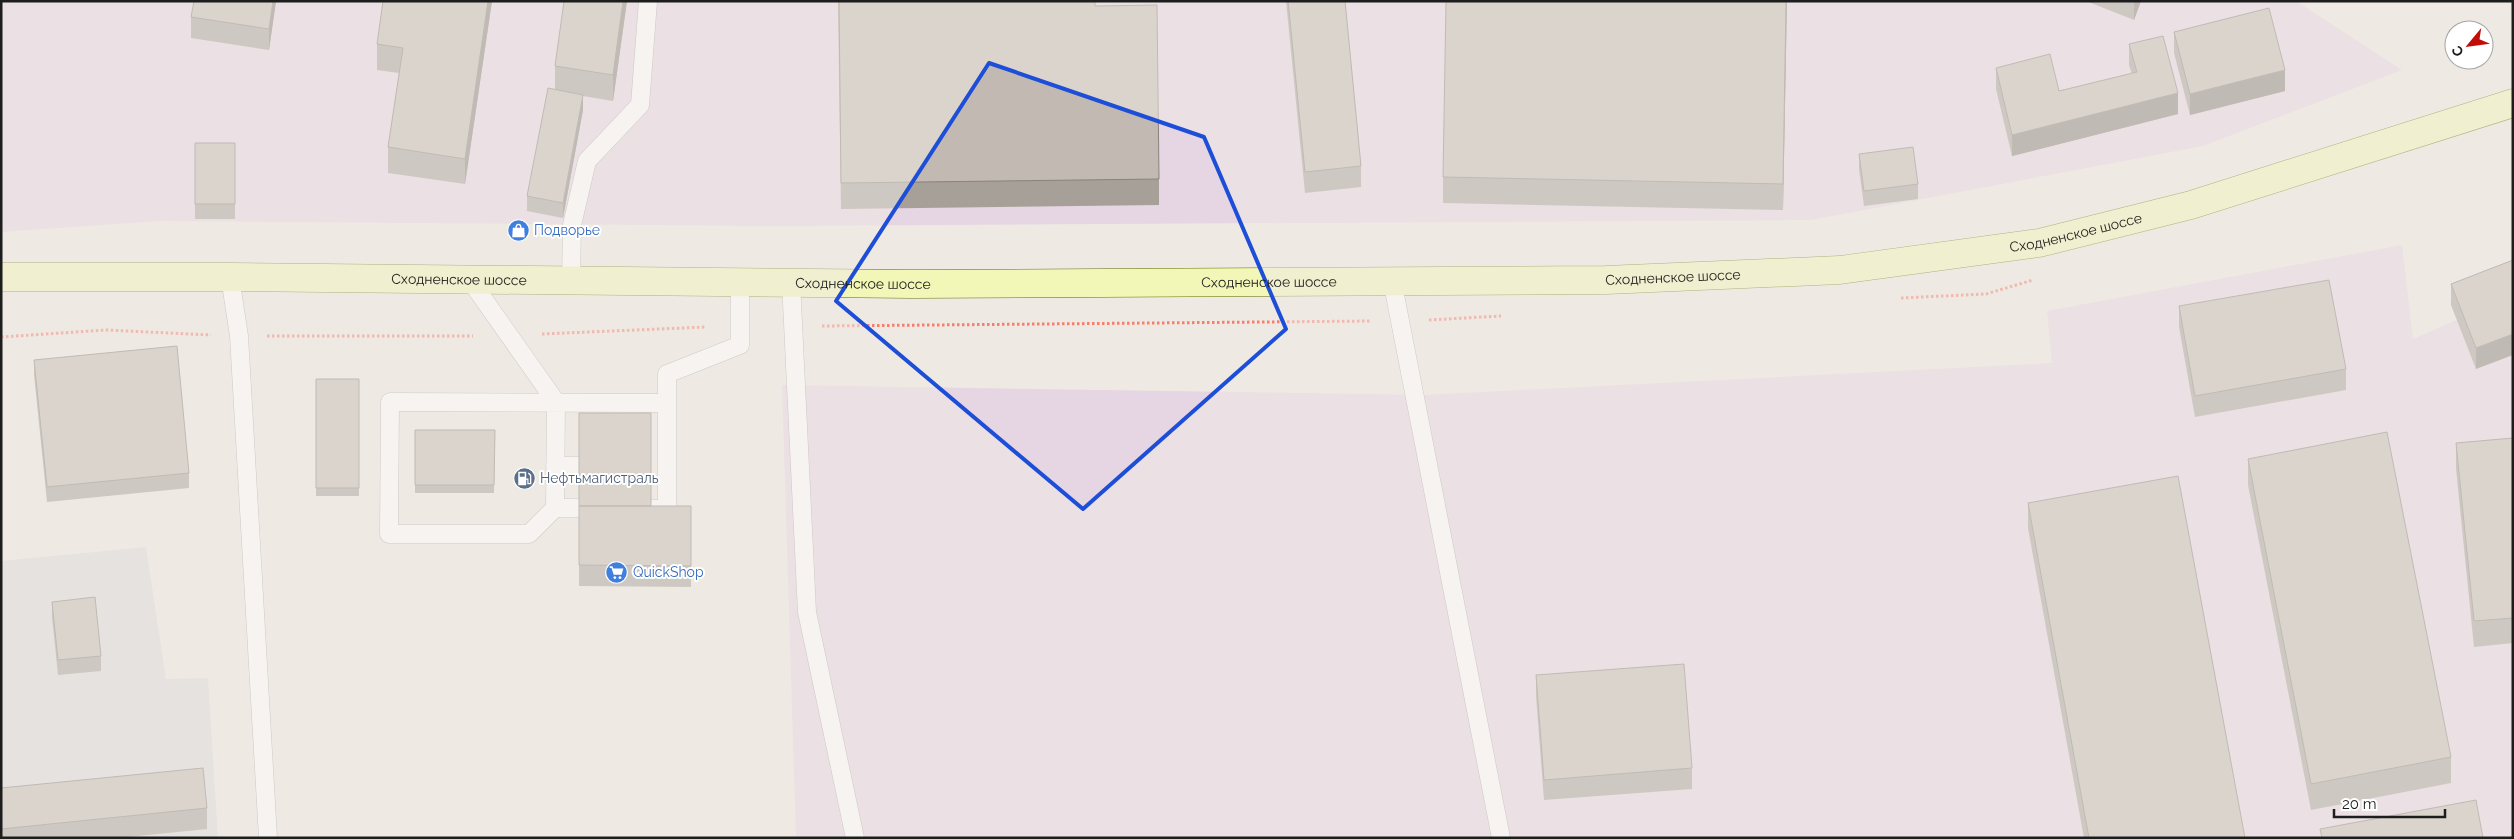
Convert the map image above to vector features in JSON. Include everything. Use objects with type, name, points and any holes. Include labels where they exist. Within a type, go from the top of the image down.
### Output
[{"type":"main road","name":"Сходненское шоссе","points":[[1,277],[230,277],[911,284],[1606,280],[1840,270],[2039,243],[2191,205],[2513,103]]},
{"type":"lane","points":[[571,281],[572,225],[588,161],[640,105],[648,1]]},
{"type":"lane","points":[[230,277],[239,336],[268,838]]},
{"type":"lane","points":[[470,280],[556,402],[556,508]]},
{"type":"lane","points":[[1392,280],[1501,838]]},
{"type":"lane","points":[[667,403],[390,402],[389,534],[529,534],[556,508],[666,509],[667,466],[667,403],[667,374],[740,345],[740,282]]},
{"type":"lane","points":[[791,282],[807,612],[855,838]]},
{"type":"lane","points":[[556,466],[621,466]]},
{"type":"lane","points":[[648,466],[667,466]]},
{"type":"highlighted area","points":[[989,63],[1204,137],[1286,329],[1083,509],[836,301]]},
{"type":"shaded area","points":[[1,1],[2296,1],[2402,70],[2203,146],[1811,220],[776,226],[159,221],[1,232]]},
{"type":"shaded area","points":[[2402,245],[2413,339],[2513,295],[2513,838],[796,838],[782,385],[1425,395],[2052,363],[2047,311]]},
{"type":"shaded area","points":[[146,547],[166,679],[208,678],[218,838],[1,838],[1,561]]},
{"type":"building","points":[[194,1],[273,1],[269,29],[191,17]]},
{"type":"building","points":[[383,1],[488,1],[465,159],[388,147],[403,48],[377,44]]},
{"type":"building","points":[[564,1],[623,1],[613,75],[555,66]]},
{"type":"building","points":[[839,1],[1095,1],[1095,6],[1157,5],[1159,179],[841,183]]},
{"type":"building","points":[[1288,1],[1345,1],[1361,166],[1305,172]]},
{"type":"building","points":[[1446,1],[1786,1],[1783,184],[1443,177]]},
{"type":"building","points":[[2269,8],[2285,70],[2190,94],[2174,32]]},
{"type":"building","points":[[2163,36],[2178,93],[2012,135],[1996,68],[2050,54],[2059,91],[2137,72],[2129,44]]},
{"type":"building","points":[[548,88],[583,95],[563,203],[527,196]]},
{"type":"building","points":[[195,143],[235,143],[235,204],[195,204]]},
{"type":"building","points":[[1913,147],[1918,184],[1864,191],[1859,154]]},
{"type":"building","points":[[2513,260],[2513,334],[2476,348],[2451,284]]},
{"type":"building","points":[[2329,280],[2346,369],[2195,396],[2179,306]]},
{"type":"building","points":[[177,346],[189,473],[47,487],[34,360]]},
{"type":"building","points":[[316,379],[359,379],[359,488],[316,488]]},
{"type":"building","points":[[579,413],[651,413],[651,506],[579,506]]},
{"type":"building","points":[[415,430],[495,430],[494,485],[415,485]]},
{"type":"building","points":[[2387,432],[2451,757],[2311,784],[2248,459]]},
{"type":"building","points":[[2513,438],[2513,618],[2474,621],[2456,443]]},
{"type":"building","points":[[2178,476],[2245,838],[2089,838],[2028,503]]},
{"type":"building","points":[[579,506],[691,506],[691,566],[579,565]]},
{"type":"building","points":[[95,597],[101,656],[58,660],[52,602]]},
{"type":"building","points":[[1684,664],[1692,768],[1544,780],[1536,675]]},
{"type":"building","points":[[203,768],[207,808],[1,829],[1,788]]},
{"type":"building","points":[[2476,800],[2483,838],[2322,838],[2320,829]]},
{"type":"place","name":"Подворье","points":[[518,230]]},
{"type":"place","name":"Нефтьмагистраль","points":[[524,478]]},
{"type":"place","name":"QuickShop","points":[[617,572]]}]
